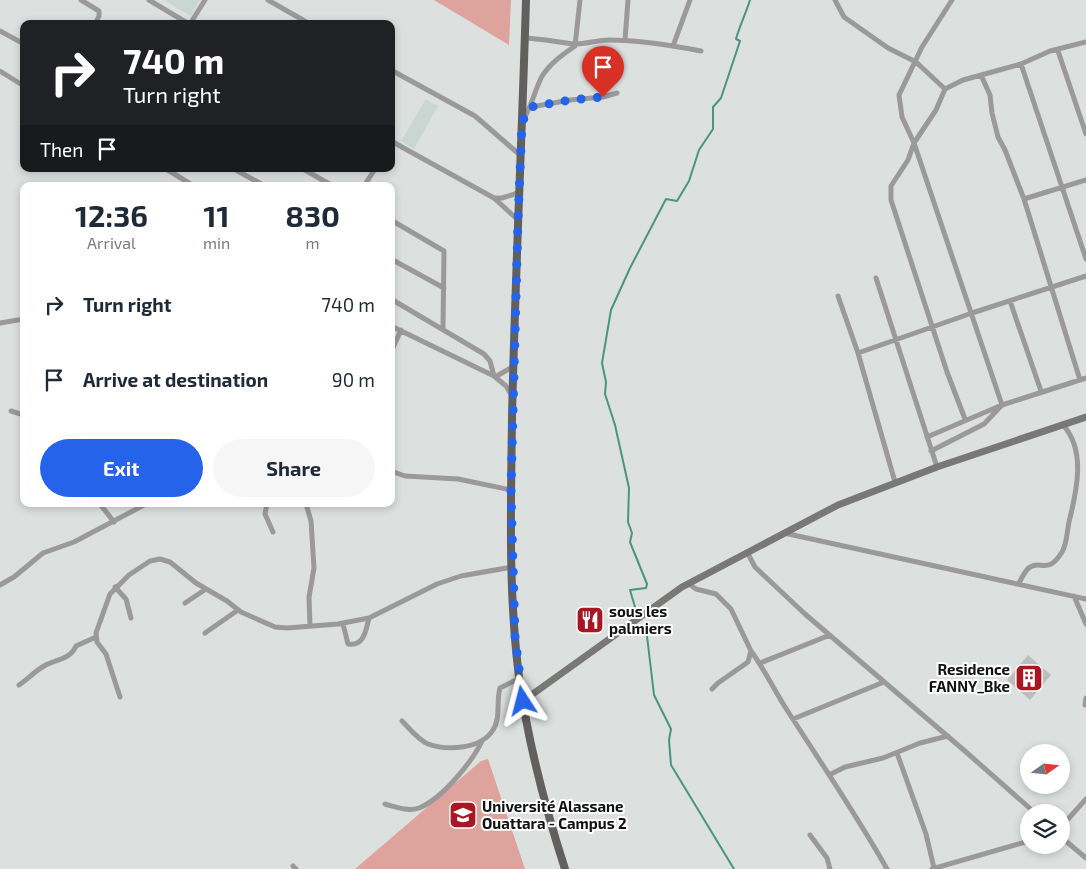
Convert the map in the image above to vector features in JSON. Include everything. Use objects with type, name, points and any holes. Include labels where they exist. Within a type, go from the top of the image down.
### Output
[{"type":"main road","points":[[526,0],[518,193],[511,490],[515,636],[523,701],[546,804],[565,869]]},
{"type":"main road","points":[[523,701],[689,584],[838,505],[895,482],[1086,417]]},
{"type":"street","points":[[81,0],[99,12],[100,16],[98,20]]},
{"type":"street","points":[[149,0],[183,20]]},
{"type":"street","points":[[192,20],[205,0]]},
{"type":"street","points":[[268,0],[303,20]]},
{"type":"street","points":[[522,122],[531,107],[542,76],[552,63],[576,44],[580,0]]},
{"type":"street","points":[[625,40],[628,0]]},
{"type":"street","points":[[673,46],[690,0]]},
{"type":"street","points":[[835,0],[844,17],[888,48],[916,62],[945,89]]},
{"type":"street","points":[[952,0],[922,47],[899,94],[901,114],[914,143],[1002,405]]},
{"type":"street","points":[[0,31],[20,42]]},
{"type":"street","points":[[525,38],[548,39],[576,44],[606,40],[625,40],[701,51]]},
{"type":"street","points":[[965,419],[932,327],[891,200],[892,186],[908,160],[914,143],[936,110],[945,89],[963,80],[1021,64],[1050,51],[1058,51],[1086,42]]},
{"type":"street","points":[[1058,51],[1086,134]]},
{"type":"street","points":[[1021,64],[1086,259]]},
{"type":"street","points":[[0,71],[20,84]]},
{"type":"street","points":[[395,72],[475,116],[520,154]]},
{"type":"street","points":[[927,437],[965,419],[1002,405],[1083,379],[1024,199],[998,137],[990,95],[981,75]]},
{"type":"street","points":[[531,107],[575,99],[603,97],[616,93]]},
{"type":"street","points":[[395,143],[494,198],[518,220]]},
{"type":"street","points":[[171,172],[187,182]]},
{"type":"street","points":[[239,172],[258,182]]},
{"type":"street","points":[[308,172],[326,182]]},
{"type":"street","points":[[1024,199],[1086,180]]},
{"type":"street","points":[[494,198],[502,198],[518,193]]},
{"type":"street","points":[[395,222],[444,251],[443,328]]},
{"type":"street","points":[[395,260],[444,288]]},
{"type":"street","points":[[858,354],[972,313],[1086,276]]},
{"type":"street","points":[[876,278],[937,468]]},
{"type":"street","points":[[838,296],[858,354],[895,482]]},
{"type":"street","points":[[1010,301],[1041,391]]},
{"type":"street","points":[[395,302],[443,328],[484,354],[490,360],[494,376]]},
{"type":"street","points":[[0,323],[20,320]]},
{"type":"street","points":[[395,328],[494,376],[506,386],[513,397]]},
{"type":"street","points":[[395,343],[401,330]]},
{"type":"street","points":[[494,376],[514,366]]},
{"type":"street","points":[[931,450],[984,424],[1002,405]]},
{"type":"street","points":[[11,411],[20,414]]},
{"type":"street","points":[[1019,583],[1030,566],[1046,567],[1063,551],[1082,467],[1075,437],[1064,425]]},
{"type":"street","points":[[395,472],[405,476],[458,479],[511,490]]},
{"type":"street","points":[[102,507],[114,522]]},
{"type":"street","points":[[0,585],[14,577],[43,553],[74,542],[141,507]]},
{"type":"street","points":[[267,507],[266,514],[273,532]]},
{"type":"street","points":[[307,507],[312,521],[314,568],[309,596],[310,626]]},
{"type":"street","points":[[784,533],[1086,599]]},
{"type":"street","points":[[748,552],[754,567],[1025,804]]},
{"type":"street","points":[[120,697],[106,654],[96,638],[107,603],[115,587],[141,565],[160,559],[170,562],[206,589],[227,600],[238,610],[275,627],[343,624],[370,618],[437,584],[461,576],[513,566]]},
{"type":"street","points":[[689,584],[696,589],[716,594],[731,609],[750,651],[760,664],[887,869]]},
{"type":"street","points":[[115,587],[126,599],[131,618]]},
{"type":"street","points":[[185,603],[206,589]]},
{"type":"street","points":[[1074,596],[1086,624]]},
{"type":"street","points":[[205,633],[238,610]]},
{"type":"street","points":[[343,624],[346,641],[348,644],[356,645],[365,634],[370,618]]},
{"type":"street","points":[[760,664],[830,635]]},
{"type":"street","points":[[18,685],[45,665],[68,656],[74,651],[76,646],[96,638]]},
{"type":"street","points":[[712,689],[748,662],[750,651]]},
{"type":"street","points":[[385,804],[408,809],[419,808],[464,770],[482,741],[495,729],[500,688],[520,678]]},
{"type":"street","points":[[793,719],[884,682]]},
{"type":"street","points":[[1085,705],[1086,698]]},
{"type":"street","points":[[402,721],[415,735],[427,744],[456,748],[482,741]]},
{"type":"street","points":[[829,774],[845,767],[897,753],[920,743],[948,736]]},
{"type":"street","points":[[897,753],[926,834],[933,869],[1020,844]]},
{"type":"street","points":[[1070,817],[1086,799]]},
{"type":"street","points":[[810,835],[827,858],[830,869]]},
{"type":"street","points":[[1070,845],[1086,858]]},
{"type":"shaded area","points":[[164,0],[200,0],[191,16]]},
{"type":"shaded area","points":[[434,0],[511,0],[509,45]]},
{"type":"shaded area","points":[[426,99],[438,106],[414,149],[401,141]]},
{"type":"shaded area","name":"Université Alassane Ouattara - Campus 2","points":[[488,759],[525,869],[355,869],[481,761]]},
{"type":"building","name":"Residence FANNY_Bke","points":[[1028,655],[1051,675],[1030,700],[1007,680]]},
{"type":"waterway","points":[[635,607],[630,590],[646,588],[647,584],[630,542],[632,533],[628,522],[629,488],[615,425],[605,394],[606,382],[602,363],[611,310],[630,268],[666,199],[677,201],[689,181],[699,150],[713,129],[713,107],[721,98],[740,41],[736,39],[750,0]]},
{"type":"waterway","points":[[644,629],[647,636],[654,695],[671,729],[669,740],[671,765],[734,869]]},
{"type":"place","name":"sous les palmiers","points":[[590,620]]},
{"type":"place","name":"Residence FANNY_Bke","points":[[1029,678]]},
{"type":"place","name":"Université Alassane Ouattara - Campus 2","points":[[463,815]]},
{"type":"route","points":[[523,701],[515,636],[511,490],[522,122],[531,107],[570,100],[603,97]]}]
